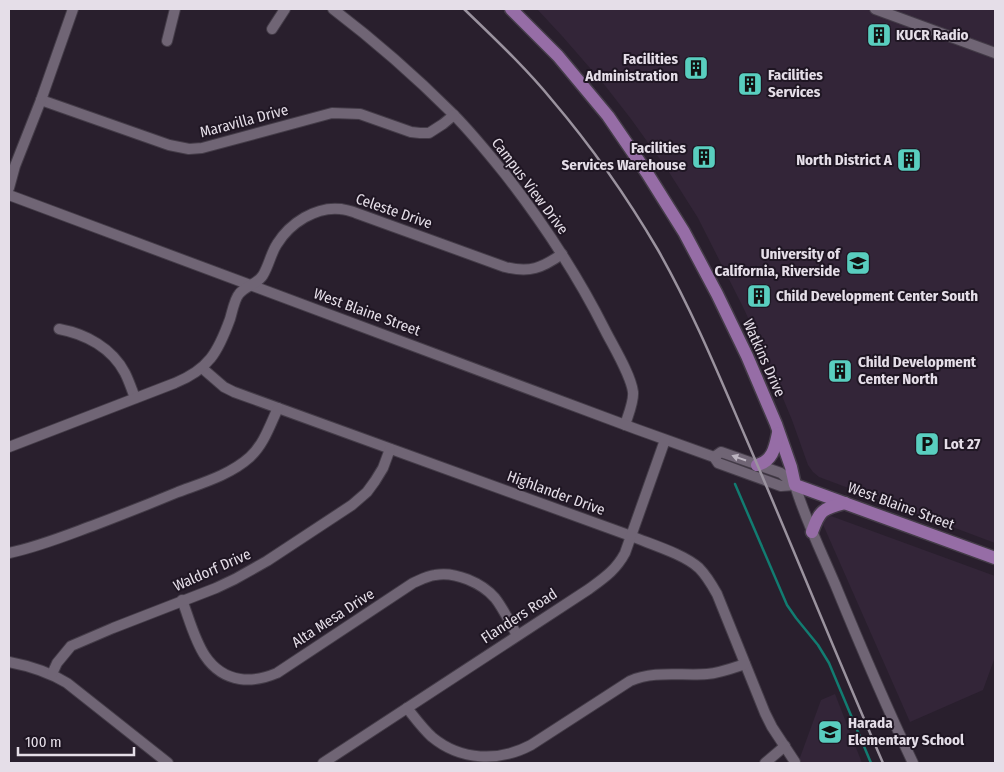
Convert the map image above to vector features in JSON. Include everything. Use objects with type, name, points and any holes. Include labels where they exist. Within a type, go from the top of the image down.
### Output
[{"type":"main road","name":"Watkins Drive","points":[[512,9],[558,56],[608,116],[684,232],[747,356],[791,467],[795,484]]},
{"type":"main road","points":[[757,464],[764,463],[770,456],[778,433]]},
{"type":"main road","name":"West Blaine Street","points":[[795,484],[995,558]]},
{"type":"main road","points":[[812,532],[819,515],[824,510],[845,503]]},
{"type":"street","points":[[9,188],[15,166],[73,9]]},
{"type":"street","points":[[167,41],[175,9]]},
{"type":"street","points":[[272,29],[285,9]]},
{"type":"street","name":"Campus View Drive","points":[[333,9],[363,32],[454,114],[485,149],[538,218],[562,254],[599,319],[629,379],[633,393],[625,425]]},
{"type":"street","points":[[875,9],[995,53]]},
{"type":"street","name":"Maravilla Drive","points":[[40,100],[169,145],[189,149],[214,146],[332,113],[360,114],[411,132],[420,133],[436,130],[454,114]]},
{"type":"street","name":"West Blaine Street","points":[[9,196],[714,457],[718,463],[781,486],[795,484]]},
{"type":"street","name":"Celeste Drive","points":[[9,446],[186,378],[202,368],[213,355],[221,341],[239,294],[263,276],[271,255],[287,231],[298,221],[311,214],[340,209],[356,212],[514,269],[534,269],[544,266],[562,254]]},
{"type":"street","points":[[59,329],[83,336],[96,342],[109,352],[118,362],[135,398]]},
{"type":"street","name":"Highlander Drive","points":[[202,368],[234,392],[631,536],[687,559],[700,569],[710,581],[717,594],[772,727],[795,762]]},
{"type":"street","points":[[9,553],[44,544],[157,501],[238,466],[254,453],[261,443],[278,408]]},
{"type":"street","name":"Flanders Road","points":[[323,763],[588,589],[615,569],[620,563],[631,536],[665,440]]},
{"type":"street","name":"Waldorf Drive","points":[[52,674],[56,663],[71,646],[216,588],[267,561],[360,499],[383,468],[390,449]]},
{"type":"street","name":"West Blaine Street","points":[[714,457],[721,452],[781,473],[795,484]]},
{"type":"street","name":"Watkins Drive","points":[[795,484],[812,532],[882,698],[913,763]]},
{"type":"street","name":"Alta Mesa Drive","points":[[182,600],[202,652],[209,663],[221,673],[232,678],[246,680],[267,677],[277,672],[413,583],[434,575],[444,574],[459,577],[484,589],[495,598],[518,635]]},
{"type":"street","points":[[9,662],[52,674],[67,683],[168,763]]},
{"type":"street","points":[[407,708],[432,737],[448,748],[483,758],[497,757],[519,752],[640,676],[717,673],[745,664]]},
{"type":"street","points":[[765,763],[785,746]]},
{"type":"shaded area","name":"University of California, Riverside","points":[[537,9],[995,9],[995,543],[819,477],[813,472],[808,465],[765,355],[698,218],[667,169],[631,119],[603,83]]},
{"type":"shaded area","points":[[831,516],[995,576],[995,657],[983,690],[910,722],[823,525],[828,517]]},
{"type":"shaded area","name":"Harada Elementary School","points":[[835,694],[862,763],[798,763],[821,700]]},
{"type":"waterway","points":[[735,484],[787,605],[818,645],[829,663],[871,763]]},
{"type":"railway","points":[[464,9],[520,64],[567,118],[608,173],[658,250],[715,365],[883,763]]},
{"type":"place","name":"KUCR Radio","points":[[879,35]]},
{"type":"place","name":"Facilities Administration","points":[[696,68]]},
{"type":"place","name":"Facilities Services","points":[[750,84]]},
{"type":"place","name":"Facilities Services Warehouse","points":[[704,157]]},
{"type":"place","name":"North District A","points":[[909,160]]},
{"type":"place","name":"University of California, Riverside","points":[[858,263]]},
{"type":"place","name":"Child Development Center South","points":[[759,296]]},
{"type":"place","name":"Child Development Center North","points":[[840,371]]},
{"type":"place","name":"Lot 27","points":[[927,444]]},
{"type":"place","name":"Harada Elementary School","points":[[830,732]]}]
